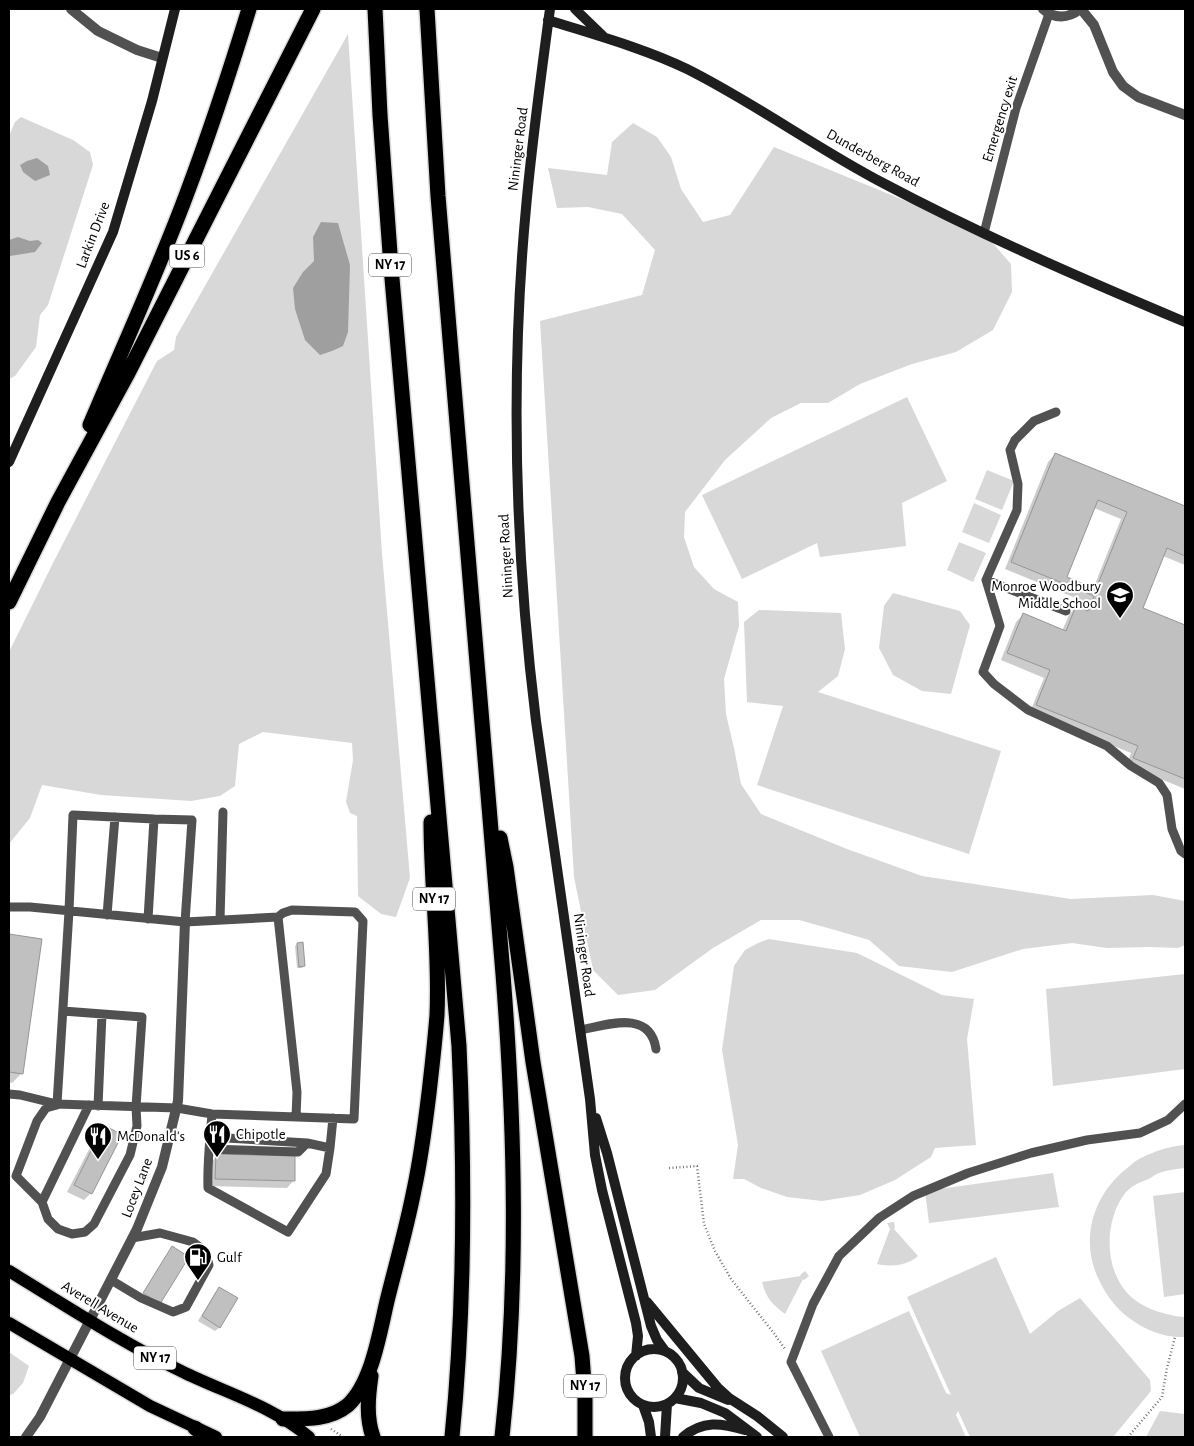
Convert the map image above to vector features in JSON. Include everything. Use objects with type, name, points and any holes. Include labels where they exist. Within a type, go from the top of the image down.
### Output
[{"type":"highway","name":"US 6","points":[[58,502],[159,265],[187,193],[214,118],[249,9]]},
{"type":"highway","name":"US 6","points":[[9,602],[58,502],[127,375],[313,9]]},
{"type":"highway","name":"NY 17","points":[[283,1419],[322,1417],[338,1412],[350,1403],[361,1389],[374,1353],[415,1184],[425,1125],[435,1044],[438,966],[431,856],[431,721],[385,192],[375,9]]},
{"type":"highway","name":"NY 17","points":[[427,9],[438,196],[486,776],[506,866],[533,1062],[579,1335],[585,1395],[585,1437]]},
{"type":"highway","points":[[431,721],[458,1037],[463,1147],[462,1303],[452,1437]]},
{"type":"highway","points":[[486,776],[507,1031],[513,1160],[513,1280],[502,1437]]},
{"type":"highway","points":[[373,1437],[368,1420],[368,1411],[374,1353]]},
{"type":"main road","name":"Averell Avenue","points":[[9,1271],[140,1350],[180,1371],[283,1419],[299,1428],[309,1437]]},
{"type":"main road","points":[[9,1323],[142,1402],[201,1433],[216,1437]]},
{"type":"street","points":[[71,9],[98,30],[137,50],[162,58]]},
{"type":"street","name":"Larkin Drive","points":[[9,462],[113,232],[152,101],[175,9]]},
{"type":"street","name":"Nininger Road","points":[[550,9],[531,161],[523,254],[517,383],[518,525],[529,668],[590,1099],[595,1155],[636,1323],[638,1336],[636,1356]]},
{"type":"street","points":[[575,9],[606,38]]},
{"type":"street","points":[[1046,11],[1058,17],[1066,17],[1080,9],[1094,25],[1113,72],[1123,86],[1138,97],[1185,115]]},
{"type":"street","name":"Dunderberg Road","points":[[548,20],[630,46],[686,69],[734,95],[882,183],[984,233],[1185,322]]},
{"type":"street","name":"Locey Lane","points":[[26,1437],[40,1417],[91,1320],[132,1238],[162,1167],[178,1101],[185,922]]},
{"type":"street","name":"Nininger Road","points":[[590,1099],[607,1153],[643,1297],[654,1333],[665,1351]]},
{"type":"street","points":[[643,1297],[712,1382],[738,1405]]},
{"type":"street","points":[[754,1435],[718,1410],[693,1401],[671,1401],[654,1407],[643,1405],[631,1395],[626,1384],[628,1365],[641,1353],[652,1350],[665,1351],[678,1362],[682,1372],[699,1388],[738,1405],[757,1416],[783,1437]]},
{"type":"street","points":[[665,1437],[671,1401],[681,1388],[682,1372]]},
{"type":"street","points":[[643,1405],[652,1437]]},
{"type":"street","points":[[683,1437],[703,1426],[717,1424],[731,1426],[754,1435]]},
{"type":"lane","name":"Emergency exit","points":[[984,233],[1016,108],[1046,11]]},
{"type":"lane","points":[[1056,412],[1034,421],[1015,440],[1010,450],[1018,484],[1017,510],[986,580],[1000,626],[983,672],[994,684],[1028,710],[1107,746],[1131,766],[1159,784],[1167,795],[1172,829],[1181,851],[1185,854]]},
{"type":"lane","points":[[986,580],[1066,611]]},
{"type":"lane","points":[[220,920],[223,812]]},
{"type":"lane","points":[[57,1104],[73,814],[192,820],[185,922]]},
{"type":"lane","points":[[107,915],[115,817]]},
{"type":"lane","points":[[148,919],[154,819]]},
{"type":"lane","points":[[9,907],[185,922],[278,917],[292,910],[355,912],[363,921],[354,1119],[212,1114],[177,1108],[57,1104],[9,1094]]},
{"type":"lane","points":[[278,917],[297,1092],[296,1117]]},
{"type":"lane","points":[[57,1104],[46,1108],[37,1121],[16,1176],[42,1202],[48,1219],[58,1229],[72,1234],[85,1232],[94,1224],[130,1155],[137,1126],[136,1107],[142,1016],[63,1011]]},
{"type":"lane","points":[[42,1202],[94,1106],[102,1014]]},
{"type":"lane","points":[[580,1030],[637,1023],[647,1028],[650,1032],[656,1049]]},
{"type":"lane","points":[[829,1437],[790,1362],[813,1304],[838,1256],[879,1218],[922,1192],[1031,1153],[1087,1140],[1140,1133],[1168,1120],[1185,1104]]},
{"type":"lane","points":[[212,1114],[208,1188],[288,1232],[326,1174],[333,1118]]},
{"type":"lane","points":[[210,1137],[306,1143],[330,1148]]},
{"type":"lane","points":[[209,1149],[298,1152],[306,1143]]},
{"type":"lane","points":[[111,1280],[141,1298],[173,1312],[186,1307],[209,1265],[205,1251],[193,1242],[160,1233],[132,1238]]},
{"type":"path","points":[[669,1168],[697,1166],[704,1224],[719,1260],[779,1339],[790,1362]]},
{"type":"path","points":[[1128,1437],[1162,1397],[1175,1337]]},
{"type":"shaded area","points":[[348,34],[382,553],[410,878],[396,917],[381,914],[358,896],[357,816],[350,813],[346,802],[353,760],[352,743],[263,732],[239,744],[235,786],[220,796],[191,801],[101,795],[42,785],[30,818],[9,844],[9,652],[157,361],[174,350],[176,337]]},
{"type":"shaded area","points":[[21,117],[73,140],[90,152],[93,165],[48,305],[40,315],[36,347],[15,376],[9,379],[9,136],[15,122]]},
{"type":"shaded area","points":[[633,123],[657,137],[671,157],[681,189],[703,222],[730,215],[774,147],[984,233],[1011,264],[1012,292],[993,330],[956,352],[912,364],[860,384],[828,403],[801,403],[771,418],[725,460],[685,512],[684,537],[694,567],[714,589],[738,602],[739,626],[724,679],[726,714],[741,784],[761,814],[847,849],[922,876],[1071,899],[1153,895],[1185,901],[1185,945],[1178,948],[1107,948],[1072,943],[1023,949],[952,972],[899,966],[869,940],[799,920],[761,920],[713,948],[655,990],[618,995],[593,970],[574,877],[540,321],[642,295],[655,250],[622,214],[588,207],[557,208],[548,168],[607,175],[612,142]]},
{"type":"shaded area","points":[[37,158],[48,166],[50,175],[35,181],[23,172],[20,165]]},
{"type":"shaded area","points":[[321,222],[338,223],[350,265],[348,332],[343,346],[320,355],[305,340],[295,309],[293,288],[303,272],[314,261],[313,237]]},
{"type":"shaded area","points":[[18,237],[30,241],[38,240],[42,243],[35,252],[10,256],[9,240]]},
{"type":"shaded area","points":[[907,397],[947,481],[902,503],[906,546],[820,557],[817,543],[742,579],[702,495]]},
{"type":"shaded area","points":[[987,470],[1014,481],[1002,510],[975,499]]},
{"type":"shaded area","points":[[974,503],[1001,515],[989,543],[962,532]]},
{"type":"shaded area","points":[[959,542],[986,553],[973,582],[947,570]]},
{"type":"shaded area","points":[[893,593],[960,611],[970,625],[951,694],[922,691],[893,675],[879,648],[884,606]]},
{"type":"shaded area","points":[[759,610],[841,613],[845,649],[838,676],[818,692],[1001,751],[969,854],[757,785],[783,706],[747,702],[744,622]]},
{"type":"shaded area","points":[[769,939],[857,953],[942,995],[974,999],[967,1039],[976,1145],[935,1148],[931,1157],[895,1180],[860,1195],[822,1201],[787,1197],[761,1188],[744,1179],[733,1179],[738,1145],[722,1050],[734,966],[745,950]]},
{"type":"shaded area","points":[[1185,974],[1185,1069],[1053,1086],[1046,989]]},
{"type":"shaded area","points":[[1185,1145],[1185,1168],[1159,1173],[1135,1185],[1126,1192],[1114,1214],[1110,1240],[1110,1254],[1113,1267],[1117,1278],[1127,1293],[1140,1303],[1154,1310],[1185,1317],[1185,1337],[1177,1337],[1162,1335],[1142,1326],[1129,1318],[1116,1306],[1103,1287],[1094,1267],[1090,1252],[1090,1236],[1097,1206],[1114,1180],[1139,1159],[1163,1149]]},
{"type":"shaded area","points":[[1053,1173],[1059,1207],[929,1223],[925,1191]]},
{"type":"shaded area","points":[[1185,1192],[1185,1294],[1164,1297],[1153,1196]]},
{"type":"shaded area","points":[[894,1222],[894,1229],[918,1256],[909,1262],[899,1265],[877,1264],[890,1229],[887,1223]]},
{"type":"shaded area","points":[[996,1257],[1030,1334],[1058,1311],[1080,1298],[1150,1380],[1151,1391],[1113,1437],[970,1437],[958,1411],[956,1415],[966,1437],[860,1437],[821,1351],[909,1311],[946,1393],[951,1395],[907,1297]]},
{"type":"shaded area","points":[[805,1271],[809,1276],[803,1279],[785,1314],[770,1300],[762,1282],[801,1276]]},
{"type":"shaded area","points":[[9,1352],[29,1366],[23,1383],[13,1394],[9,1395]]},
{"type":"shaded area","points":[[1160,1411],[1185,1414],[1185,1437],[1146,1437]]},
{"type":"building","name":"Monroe Woodbury Middle School","points":[[1055,453],[1185,506],[1185,556],[1167,548],[1143,608],[1185,625],[1185,779],[1133,758],[1138,746],[1036,705],[1050,670],[1007,653],[1023,613],[1066,631],[1076,606],[1088,611],[1094,596],[1011,562]],"holes":[[[1098,500],[1127,512],[1096,589],[1067,577]]]},
{"type":"building","points":[[9,934],[42,939],[23,1074],[9,1072]]},
{"type":"building","points":[[303,942],[305,966],[299,967],[297,943]]},
{"type":"building","name":"McDonald's","points":[[104,1125],[122,1135],[92,1194],[74,1185]]},
{"type":"building","points":[[216,1154],[295,1156],[295,1181],[215,1179]]},
{"type":"building","points":[[172,1246],[189,1257],[160,1304],[143,1293]]},
{"type":"building","points":[[219,1287],[238,1298],[220,1328],[202,1316]]},
{"type":"place","name":"Monroe Woodbury Middle School","points":[[1120,619]]},
{"type":"place","name":"Chipotle","points":[[217,1158]]},
{"type":"place","name":"McDonald's","points":[[98,1160]]},
{"type":"place","name":"Gulf","points":[[198,1281]]}]
